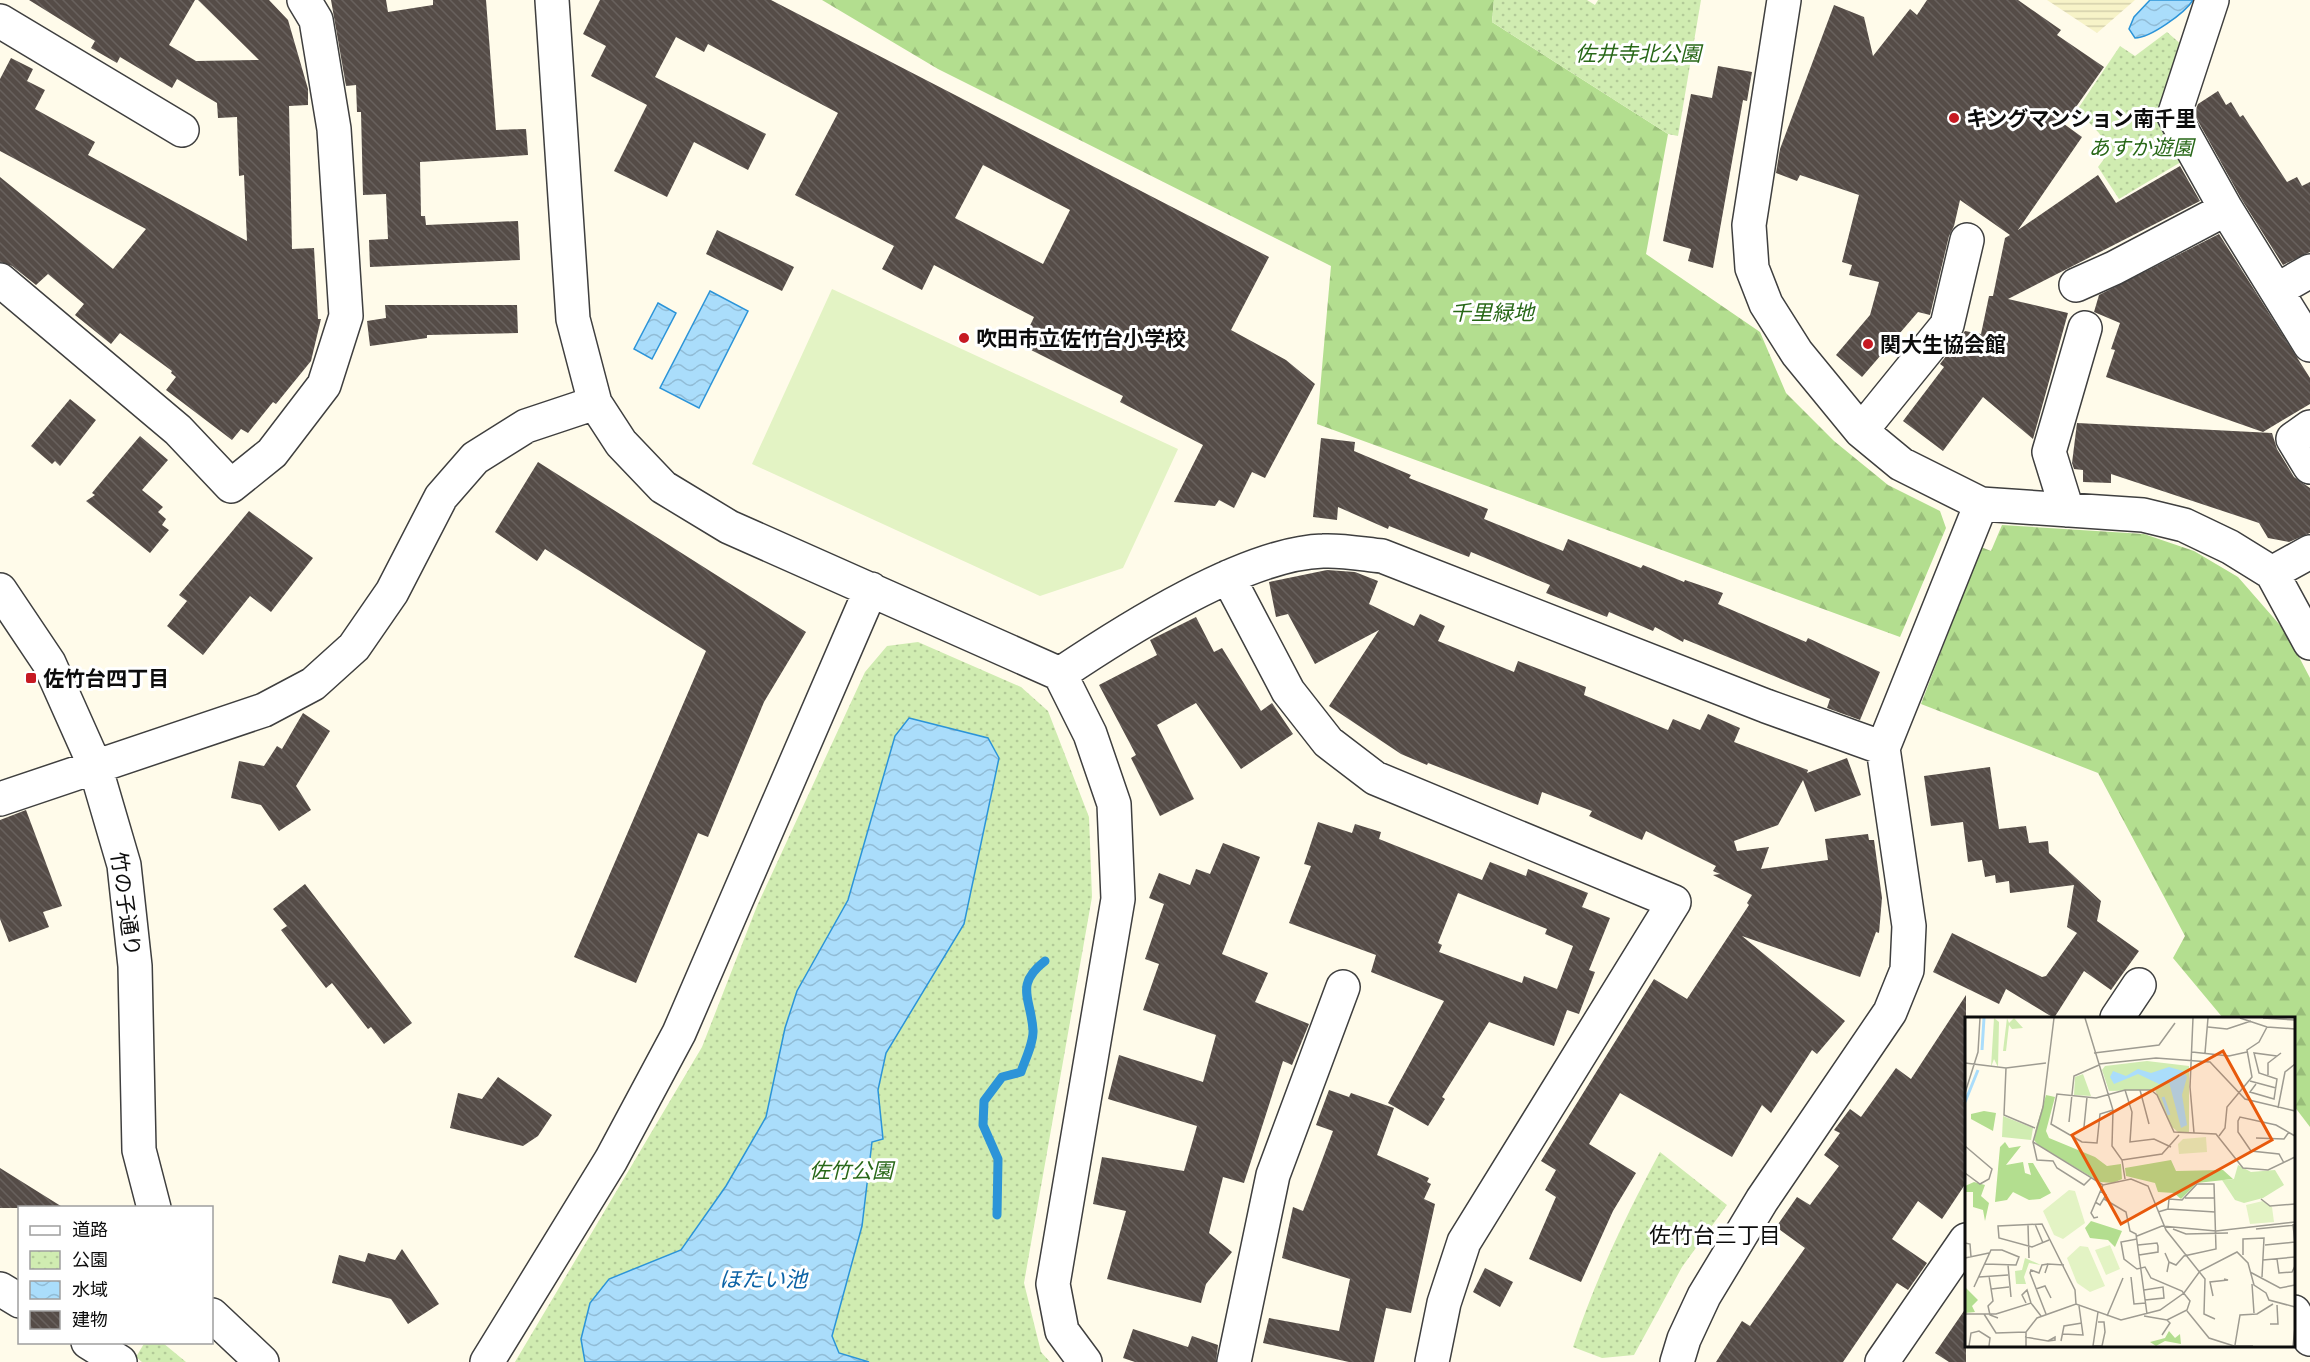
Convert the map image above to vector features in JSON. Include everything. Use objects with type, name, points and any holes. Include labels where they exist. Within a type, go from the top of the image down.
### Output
[{"type":"street","points":[[0,280],[178,430],[231,486],[272,453],[324,385],[346,316],[334,129],[316,20],[304,0]]},
{"type":"street","points":[[552,0],[573,319],[595,403],[621,442],[663,487],[729,527],[1060,674],[1090,734],[1114,804],[1118,899],[1053,1284],[1062,1331],[1085,1362]]},
{"type":"street","points":[[1784,0],[1749,225],[1752,268],[1766,304],[1797,353],[1860,431],[1901,464],[1981,504],[2142,515],[2184,525],[2230,547],[2272,573],[2310,643]]},
{"type":"street","points":[[2212,0],[2174,116],[2226,209],[2310,345]]},
{"type":"street","points":[[0,21],[182,130]]},
{"type":"street","points":[[2076,285],[2114,268],[2226,209]]},
{"type":"street","points":[[1860,431],[1947,325],[1967,240]]},
{"type":"street","points":[[2277,290],[2310,271]]},
{"type":"street","points":[[2067,510],[2049,452],[2071,345]]},
{"type":"street","points":[[0,799],[264,710],[313,684],[354,647],[392,592],[441,497],[476,458],[526,426],[595,403]]},
{"type":"street","points":[[2310,427],[2293,439],[2310,467]]},
{"type":"street","points":[[1677,1362],[1683,1340],[1704,1296],[1762,1200],[1890,1012],[1907,970],[1909,926],[1883,748],[1981,504]]},
{"type":"street","points":[[1060,674],[1105,643],[1228,577],[1275,560],[1322,551],[1382,556],[1766,706],[1883,748]]},
{"type":"street","points":[[2272,573],[2310,552]]},
{"type":"street","points":[[1228,577],[1288,691],[1328,742],[1375,778],[1674,902],[1464,1242],[1444,1303],[1431,1362]]},
{"type":"street","points":[[486,1362],[611,1160],[679,1033],[871,589]]},
{"type":"street","name":"竹の子通り","points":[[0,590],[49,663],[95,766],[124,865],[135,966],[140,1150],[154,1206]]},
{"type":"street","points":[[2118,1017],[2139,985]]},
{"type":"street","points":[[1234,1362],[1273,1175],[1343,987]]},
{"type":"street","points":[[1882,1362],[1965,1241]]},
{"type":"street","points":[[0,1289],[18,1300]]},
{"type":"street","points":[[2295,1314],[2310,1339]]},
{"type":"street","points":[[213,1316],[262,1362]]},
{"type":"street","points":[[91,1344],[120,1362]]},
{"type":"shaded area","points":[[2047,0],[2135,0],[2097,33]]},
{"type":"green space","name":"千里緑地","points":[[822,0],[1494,0],[1492,22],[1668,134],[1646,254],[1760,332],[1786,393],[1834,441],[1888,485],[1940,511],[1946,528],[1900,637],[1317,424],[1331,266],[938,69]]},
{"type":"green space","name":"佐井寺北公園","points":[[1494,0],[1587,0],[1595,5],[1598,0],[1701,0],[1678,136],[1668,134],[1492,22]]},
{"type":"green space","name":"あすか遊園","points":[[2167,32],[2183,46],[2157,115],[2186,159],[2119,199],[2098,167],[2110,151],[2099,133],[2077,110],[2120,46],[2135,56]]},
{"type":"green space","points":[[832,289],[1178,449],[1123,568],[1040,596],[752,464]]},
{"type":"green space","points":[[2002,525],[2144,534],[2194,551],[2238,577],[2286,632],[2310,678],[2310,1127],[2295,1107],[2295,1017],[2222,1017],[2173,958],[2185,936],[2098,773],[1921,704],[1981,547],[1991,551]]},
{"type":"green space","name":"佐竹公園","points":[[918,642],[1021,687],[1048,711],[1089,817],[1092,897],[1024,1283],[1041,1352],[1050,1362],[515,1362],[702,1047],[757,906],[865,672],[887,646]]},
{"type":"green space","points":[[1660,1152],[1727,1205],[1682,1267],[1634,1355],[1602,1358],[1573,1347],[1612,1247]]},
{"type":"green space","points":[[144,1344],[164,1344],[186,1362],[142,1362],[136,1357]]},
{"type":"water","points":[[2150,0],[2193,0],[2167,24],[2149,34],[2135,38],[2129,29],[2134,17]]},
{"type":"water","points":[[710,291],[748,311],[699,408],[660,388]]},
{"type":"water","points":[[658,303],[676,313],[652,359],[634,349]]},
{"type":"water","name":"ほたい池","points":[[909,718],[988,738],[999,758],[964,924],[886,1053],[878,1090],[883,1139],[872,1142],[862,1226],[832,1336],[839,1353],[869,1362],[585,1362],[581,1339],[590,1303],[609,1279],[681,1250],[726,1186],[766,1117],[785,1028],[797,991],[848,900],[895,736]]},
{"type":"building","points":[[29,0],[195,0],[169,45],[196,61],[259,60],[198,0],[269,0],[288,20],[308,89],[308,105],[289,106],[292,249],[314,248],[318,319],[321,319],[311,361],[276,404],[273,402],[248,433],[241,429],[232,440],[166,390],[176,377],[171,373],[172,371],[120,333],[111,344],[75,315],[84,304],[48,274],[36,285],[12,266],[0,262],[0,177],[113,269],[146,229],[0,151],[0,79],[11,58],[33,69],[27,81],[45,90],[35,109],[95,142],[88,155],[247,241],[244,175],[239,176],[237,117],[218,118],[217,103],[177,79],[172,88],[120,57],[117,63],[91,48],[95,41]]},
{"type":"building","points":[[331,0],[386,0],[388,12],[433,5],[433,0],[486,0],[496,130],[526,129],[528,155],[420,162],[421,216],[425,216],[426,225],[518,221],[520,260],[370,267],[369,240],[388,239],[386,194],[363,195],[361,112],[357,112],[356,85],[346,86]]},
{"type":"building","points":[[600,0],[771,0],[1269,257],[1231,330],[1286,360],[1315,384],[1265,478],[1252,472],[1234,508],[1219,500],[1215,506],[1174,502],[1203,445],[1120,402],[1123,396],[1021,345],[1034,317],[934,265],[922,290],[882,269],[894,246],[795,195],[838,113],[708,44],[704,52],[676,37],[655,77],[766,134],[748,170],[694,142],[667,197],[614,171],[647,105],[591,76],[606,46],[583,34]],"holes":[[[983,165],[1070,210],[1043,264],[955,218]]]},
{"type":"building","points":[[1927,0],[2018,0],[2061,30],[2057,35],[2104,67],[2064,124],[2082,137],[2018,230],[2098,175],[2116,203],[2180,166],[2200,201],[2008,299],[2068,313],[2033,439],[1983,397],[1943,451],[1903,421],[1944,367],[1940,364],[1965,331],[1981,334],[1989,296],[1993,296],[2005,238],[2010,235],[1960,200],[1930,315],[1918,312],[1862,377],[1836,355],[1870,315],[1879,282],[1849,275],[1852,265],[1842,262],[1859,195],[1800,175],[1797,181],[1776,173],[1780,149],[1834,5],[1864,17],[1873,56],[1910,9],[1917,15]]},
{"type":"building","points":[[1718,66],[1752,72],[1747,101],[1743,100],[1713,268],[1688,261],[1691,249],[1663,241],[1691,94],[1712,98]]},
{"type":"building","points":[[2218,91],[2226,105],[2231,102],[2240,117],[2243,115],[2287,182],[2297,177],[2302,186],[2310,182],[2310,252],[2283,265],[2242,200],[2194,114],[2198,104]]},
{"type":"building","points":[[717,230],[794,267],[782,291],[706,254]]},
{"type":"building","points":[[2219,234],[2310,378],[2310,404],[2263,432],[2106,377],[2115,350],[2111,349],[2120,323],[2094,312],[2099,295]]},
{"type":"building","points":[[385,305],[517,305],[518,333],[427,335],[427,338],[370,346],[367,321],[386,318]]},
{"type":"building","points":[[70,399],[96,420],[60,466],[55,461],[52,464],[31,446]]},
{"type":"building","points":[[2077,423],[2272,433],[2277,449],[2294,477],[2310,488],[2310,533],[2289,542],[2268,538],[2259,523],[2111,474],[2111,483],[2083,482],[2083,470],[2074,469],[2072,463]]},
{"type":"building","points":[[140,436],[168,460],[142,490],[163,507],[158,512],[166,519],[162,525],[169,530],[150,553],[86,501],[95,495],[92,493]]},
{"type":"building","points":[[1321,438],[1355,442],[1354,451],[1411,475],[1409,478],[1488,509],[1484,519],[1563,551],[1568,539],[1641,568],[1643,565],[1684,582],[1685,580],[1723,593],[1718,604],[1806,642],[1808,638],[1880,672],[1860,720],[1827,708],[1830,699],[1684,639],[1683,642],[1655,627],[1653,631],[1609,612],[1607,617],[1546,593],[1550,585],[1471,552],[1469,557],[1389,526],[1388,529],[1338,507],[1337,520],[1313,517]]},
{"type":"building","points":[[538,462],[806,632],[764,702],[708,837],[698,833],[636,983],[574,957],[706,651],[545,549],[537,561],[495,532]]},
{"type":"building","points":[[249,511],[313,558],[271,612],[250,596],[203,655],[167,626],[187,601],[179,595]]},
{"type":"building","points":[[1327,570],[1355,572],[1378,581],[1369,604],[1414,626],[1420,614],[1445,626],[1438,641],[1514,672],[1518,661],[1586,687],[1584,695],[1668,730],[1673,719],[1700,730],[1708,714],[1740,728],[1734,742],[1808,770],[1807,773],[1847,758],[1861,795],[1815,812],[1803,780],[1778,825],[1734,841],[1737,851],[1769,847],[1761,869],[1828,860],[1825,839],[1868,834],[1869,840],[1874,840],[1882,898],[1879,933],[1876,932],[1860,977],[1742,936],[1845,1021],[1817,1054],[1812,1050],[1771,1113],[1762,1105],[1732,1157],[1620,1093],[1589,1144],[1636,1173],[1613,1211],[1581,1282],[1529,1259],[1556,1197],[1545,1190],[1556,1170],[1541,1161],[1654,979],[1687,999],[1749,905],[1747,903],[1752,895],[1713,875],[1720,874],[1713,871],[1716,866],[1646,831],[1642,840],[1589,816],[1592,811],[1542,792],[1538,805],[1428,763],[1427,765],[1401,754],[1329,706],[1379,630],[1315,664],[1288,614],[1276,617],[1269,582]]},
{"type":"building","points":[[1196,617],[1214,652],[1222,648],[1261,711],[1272,703],[1293,734],[1241,769],[1196,703],[1157,725],[1194,799],[1160,816],[1131,758],[1136,755],[1099,685],[1157,655],[1150,640]]},
{"type":"building","points":[[303,713],[330,731],[296,786],[311,810],[279,831],[261,805],[231,798],[239,761],[264,766],[277,746],[282,749]]},
{"type":"building","points":[[1990,767],[1999,829],[2026,826],[2029,843],[2048,841],[2049,853],[2101,901],[2097,921],[2139,951],[2111,990],[2084,971],[2055,1017],[2052,1017],[2006,989],[1999,1004],[1933,972],[1952,933],[2042,977],[2046,976],[2077,933],[2067,927],[2074,885],[2010,893],[2009,881],[1996,883],[1995,875],[1985,877],[1982,860],[1968,862],[1963,822],[1931,826],[1924,776]]},
{"type":"building","points":[[26,810],[62,906],[43,912],[49,927],[9,942],[0,919],[0,820]]},
{"type":"building","points":[[1318,822],[1352,833],[1355,824],[1381,832],[1379,839],[1482,880],[1490,862],[1526,876],[1528,869],[1588,893],[1582,907],[1610,918],[1589,970],[1595,972],[1579,1014],[1567,1010],[1554,1046],[1489,1022],[1442,1097],[1445,1099],[1428,1126],[1388,1103],[1444,1001],[1371,972],[1376,955],[1289,923],[1311,866],[1304,864]],"holes":[[[1458,893],[1547,929],[1545,934],[1573,946],[1557,989],[1524,976],[1522,983],[1439,952],[1442,945],[1438,943]]]},
{"type":"building","points":[[1223,843],[1260,857],[1222,954],[1268,973],[1255,1002],[1309,1024],[1292,1065],[1283,1061],[1244,1183],[1223,1177],[1209,1233],[1232,1252],[1206,1284],[1201,1303],[1107,1279],[1126,1211],[1093,1204],[1102,1157],[1184,1171],[1197,1126],[1108,1099],[1119,1055],[1203,1082],[1216,1035],[1143,1010],[1159,964],[1145,959],[1164,904],[1149,898],[1159,873],[1190,885],[1196,869],[1210,874]]},
{"type":"building","points":[[305,884],[412,1023],[384,1044],[371,1027],[368,1029],[332,983],[326,988],[281,930],[287,926],[273,909]]},
{"type":"building","points":[[1966,995],[1965,1184],[1942,1219],[1918,1201],[1892,1239],[1927,1263],[1908,1290],[1897,1283],[1843,1362],[1716,1362],[1742,1321],[1750,1326],[1805,1248],[1776,1227],[1797,1197],[1810,1205],[1839,1166],[1824,1155],[1840,1133],[1834,1130],[1850,1109],[1861,1117],[1896,1068],[1911,1079]]},
{"type":"building","points":[[498,1077],[552,1115],[538,1136],[523,1146],[450,1128],[458,1093],[482,1099]]},
{"type":"building","points":[[1329,1090],[1349,1097],[1351,1093],[1394,1108],[1377,1155],[1429,1178],[1427,1182],[1431,1184],[1424,1199],[1435,1204],[1411,1313],[1386,1308],[1374,1362],[1349,1362],[1263,1343],[1269,1318],[1339,1331],[1350,1279],[1282,1258],[1293,1207],[1303,1211],[1333,1131],[1316,1125]]},
{"type":"building","points":[[0,1168],[61,1206],[18,1206],[18,1208],[0,1208]]},
{"type":"building","points":[[402,1249],[439,1304],[408,1324],[391,1299],[332,1283],[339,1255],[365,1262],[368,1253],[395,1260]]},
{"type":"building","points":[[1485,1268],[1513,1282],[1500,1307],[1473,1292]]},
{"type":"building","points":[[1965,1309],[1966,1362],[1949,1362],[1935,1353]]},
{"type":"building","points":[[1133,1329],[1188,1347],[1192,1336],[1218,1345],[1216,1362],[1135,1362],[1123,1358]]},
{"type":"waterway","points":[[997,1215],[998,1159],[983,1125],[984,1101],[1002,1077],[1021,1072],[1033,1035],[1027,985],[1030,977],[1045,961]]},
{"type":"place","name":"キングマンション南千里","points":[[1954,118]]},
{"type":"place","name":"吹田市立佐竹台小学校","points":[[964,338]]},
{"type":"place","name":"関大生協会館","points":[[1868,344]]},
{"type":"place","name":"佐竹台四丁目","points":[[31,678]]},
{"type":"district","name":"佐竹台三丁目","points":[[1715,1235]]}]
